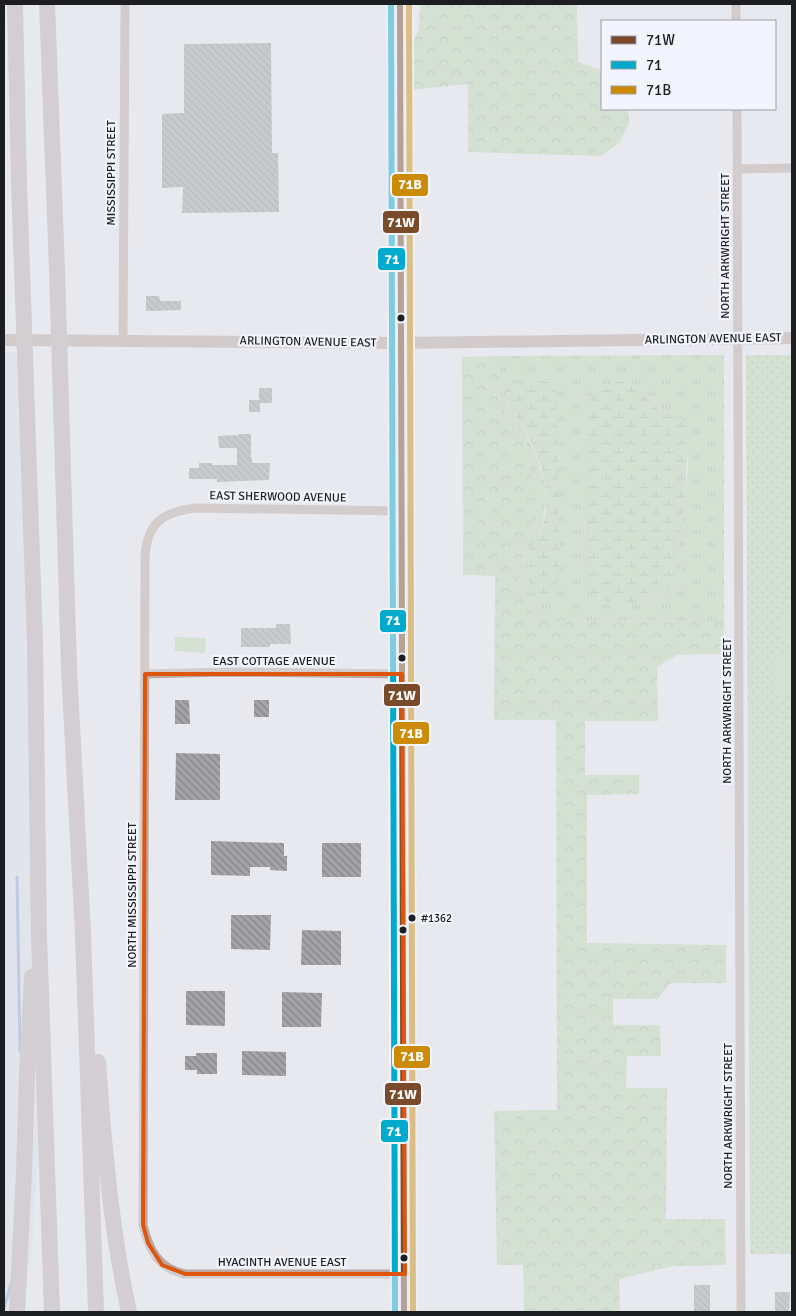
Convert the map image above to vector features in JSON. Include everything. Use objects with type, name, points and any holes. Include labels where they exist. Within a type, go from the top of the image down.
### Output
[{"type":"highway","points":[[15,4],[19,184],[35,642],[40,936],[52,1312]]},
{"type":"highway","points":[[47,4],[69,669],[83,934],[96,1312]]},
{"type":"highway","points":[[83,934],[92,986],[101,1111],[112,1222],[129,1312]]},
{"type":"highway","points":[[17,1312],[31,988],[40,936]]},
{"type":"street","name":"MISSISSIPPI STREET","points":[[123,342],[125,4]]},
{"type":"street","points":[[400,4],[404,1312]]},
{"type":"street","points":[[736,4],[736,20]]},
{"type":"street","name":"NORTH ARKWRIGHT STREET","points":[[737,110],[741,1312]]},
{"type":"street","points":[[736,169],[792,168]]},
{"type":"street","name":"ARLINGTON AVENUE EAST","points":[[4,340],[402,343],[792,338]]},
{"type":"street","name":"EAST SHERWOOD AVENUE","points":[[157,523],[172,512],[195,508],[402,511]]},
{"type":"street","name":"NORTH MISSISSIPPI STREET","points":[[157,523],[146,544],[144,1226],[148,1243],[162,1265]]},
{"type":"street","name":"EAST COTTAGE AVENUE","points":[[145,674],[227,672],[402,674]]},
{"type":"street","name":"HYACINTH AVENUE EAST","points":[[162,1265],[169,1270],[185,1274],[405,1274]]},
{"type":"highlighted area","points":[[145,674],[402,674],[405,1274],[185,1274],[162,1265],[148,1243],[143,1225]]},
{"type":"shaded area","points":[[4,352],[19,353],[30,630],[39,1143],[32,1247],[25,1298],[20,1312],[4,1312]]},
{"type":"green space","points":[[420,4],[577,4],[578,62],[598,69],[601,72],[601,110],[627,110],[630,121],[620,142],[601,156],[468,152],[468,84],[401,91],[401,70],[419,29]]},
{"type":"green space","points":[[724,355],[724,621],[536,622],[518,575],[525,542],[522,437],[501,404],[499,356]],"holes":[[[645,390],[687,446],[688,467],[677,555],[682,572],[669,591],[643,603],[584,583],[584,521]],[[556,393],[548,601],[523,560],[542,529],[546,499],[545,485],[536,456],[521,423],[507,405]]]},
{"type":"green space","points":[[746,355],[792,355],[792,1254],[750,1254]]},
{"type":"green space","points":[[499,356],[501,404],[522,437],[536,498],[518,575],[536,622],[724,621],[723,654],[677,655],[657,667],[658,721],[585,721],[585,775],[639,775],[639,794],[587,795],[587,943],[726,945],[726,983],[671,983],[657,999],[613,999],[613,1025],[660,1025],[661,1056],[627,1056],[626,1088],[667,1088],[666,1219],[725,1219],[726,1265],[673,1266],[619,1279],[620,1312],[524,1312],[523,1265],[497,1265],[494,1111],[557,1110],[556,720],[494,720],[495,576],[463,575],[462,357]]},
{"type":"green space","points":[[523,380],[551,380],[556,393],[559,563],[555,598],[548,601],[536,593],[526,574],[524,563],[526,554],[543,526],[546,490],[534,450],[518,418],[507,402],[505,390],[510,385]]},
{"type":"green space","points":[[620,381],[645,390],[660,411],[689,422],[685,500],[677,555],[682,572],[669,591],[643,603],[614,605],[597,597],[584,583],[585,452],[588,398],[602,386]]},
{"type":"green space","points":[[780,615],[792,615],[792,637],[780,637]]},
{"type":"green space","points":[[175,637],[206,638],[205,653],[175,651]]},
{"type":"green space","points":[[773,655],[792,656],[792,696],[773,696]]},
{"type":"building","points":[[271,43],[272,153],[278,153],[279,212],[182,213],[183,187],[162,188],[162,114],[184,113],[184,44]]},
{"type":"building","points":[[146,296],[159,296],[160,301],[181,301],[181,310],[146,311]]},
{"type":"building","points":[[259,388],[272,388],[272,403],[260,403],[260,412],[249,412],[249,400],[259,400]]},
{"type":"building","points":[[251,434],[252,463],[270,463],[269,480],[217,482],[217,479],[189,479],[189,468],[199,468],[199,463],[237,465],[237,448],[219,448],[218,436]]},
{"type":"building","points":[[276,624],[290,624],[291,644],[270,644],[270,647],[241,647],[241,628],[276,628]]},
{"type":"building","points":[[175,700],[189,700],[190,724],[175,724]]},
{"type":"building","points":[[254,700],[269,700],[269,717],[254,717]]},
{"type":"building","points":[[176,753],[220,754],[220,800],[175,800]]},
{"type":"building","points":[[211,841],[284,843],[284,856],[287,856],[287,871],[270,870],[270,867],[250,867],[250,876],[211,875]]},
{"type":"building","points":[[322,843],[361,843],[361,877],[322,877]]},
{"type":"building","points":[[231,915],[271,915],[270,950],[231,949]]},
{"type":"building","points":[[302,930],[341,931],[341,965],[301,965]]},
{"type":"building","points":[[186,991],[225,991],[225,1026],[186,1025]]},
{"type":"building","points":[[282,992],[322,993],[321,1027],[282,1027]]},
{"type":"building","points":[[242,1051],[286,1052],[286,1076],[242,1075]]},
{"type":"building","points":[[196,1053],[217,1053],[217,1074],[197,1074],[197,1070],[185,1070],[185,1056],[196,1056]]},
{"type":"building","points":[[694,1285],[710,1285],[710,1312],[694,1312]]},
{"type":"building","points":[[775,1292],[790,1292],[789,1312],[775,1312]]},
{"type":"waterway","points":[[17,877],[20,1051]]},
{"type":"waterway","points":[[4,1308],[11,1284]]},
{"type":"transit line","name":"71","points":[[391,4],[395,1312]]},
{"type":"transit line","name":"71W","points":[[400,4],[404,1312]]},
{"type":"transit line","name":"71B","points":[[409,4],[413,1312]]},
{"type":"place","name":"#1362","points":[[412,918]]}]
